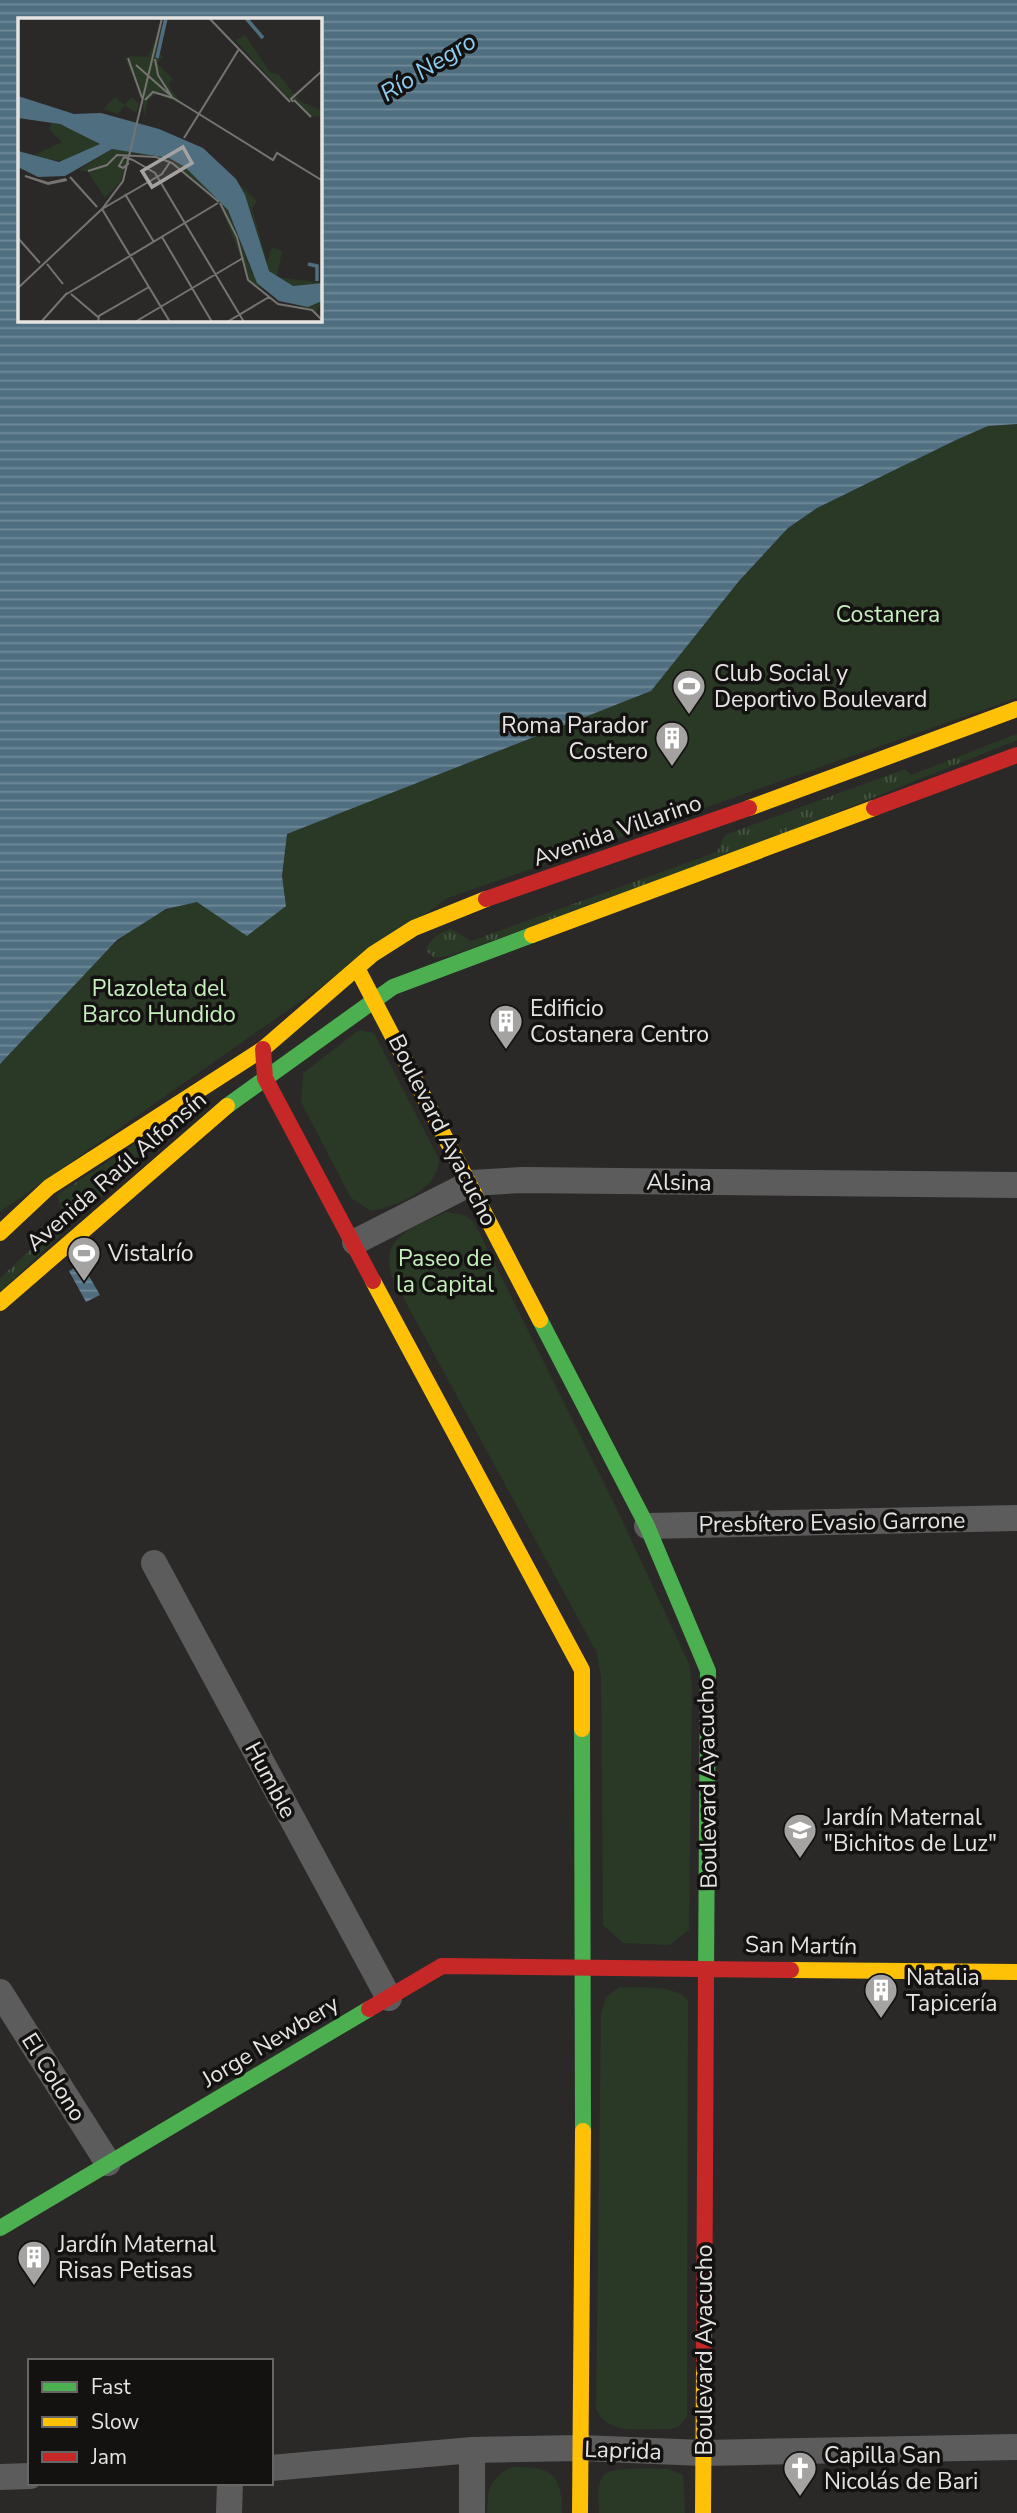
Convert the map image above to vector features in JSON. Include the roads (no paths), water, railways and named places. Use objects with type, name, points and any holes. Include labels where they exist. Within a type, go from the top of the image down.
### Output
[{"type":"main road","name":"Avenida Villarino","points":[[263,1049],[357,968],[414,929],[453,911],[794,792],[1017,709]]},
{"type":"main road","points":[[265,1078],[393,987],[1017,755]]},
{"type":"main road","name":"Boulevard Ayacucho","points":[[357,968],[647,1525],[708,1671],[703,2513]]},
{"type":"main road","points":[[263,1049],[265,1078],[582,1670],[584,1966],[580,2513]]},
{"type":"main road","name":"Avenida Raúl Alfonsín","points":[[0,1233],[49,1187],[263,1049]]},
{"type":"main road","name":"Avenida Raúl Alfonsín","points":[[0,1303],[219,1111],[265,1078]]},
{"type":"main road","name":"Jorge Newbery","points":[[0,2228],[443,1966],[584,1966]]},
{"type":"main road","name":"San Martín","points":[[584,1966],[1017,1972]]},
{"type":"street","name":"Alsina","points":[[355,1242],[471,1183],[522,1180],[1017,1185]]},
{"type":"street","name":"Presbítero Evasio Garrone","points":[[647,1525],[1017,1518]]},
{"type":"street","name":"Humble","points":[[154,1563],[389,1998]]},
{"type":"street","name":"El Colono","points":[[0,1992],[108,2163]]},
{"type":"street","name":"Laprida","points":[[273,2468],[472,2450],[581,2448],[703,2453],[1017,2447]]},
{"type":"street","points":[[472,2450],[472,2513]]},
{"type":"street","points":[[0,2477],[28,2476]]},
{"type":"street","points":[[229,2513],[230,2485]]},
{"type":"water","name":"Río Negro","points":[[0,0],[1017,0],[1017,424],[988,426],[956,440],[817,508],[788,528],[739,581],[651,691],[287,834],[282,876],[286,906],[247,936],[197,902],[166,909],[117,940],[0,1064]]},
{"type":"water","name":"Vistalrío","points":[[82,1264],[100,1295],[86,1302],[69,1271]]},
{"type":"place","name":"Club Social y Deportivo Boulevard","points":[[689,716]]},
{"type":"place","name":"Roma Parador Costero","points":[[672,768]]},
{"type":"place","name":"Edificio Costanera Centro","points":[[506,1051]]},
{"type":"place","name":"Vistalrío","points":[[84,1283]]},
{"type":"place","name":"Jardín Maternal \"Bichitos de Luz\"","points":[[800,1860]]},
{"type":"place","name":"Natalia Tapicería","points":[[881,2020]]},
{"type":"place","name":"Jardín Maternal Risas Petisas","points":[[34,2287]]},
{"type":"place","name":"Capilla San Nicolás de Bari","points":[[800,2498]]},
{"type":"park label","name":"Costanera","points":[[888,614]]},
{"type":"park label","name":"Plazoleta del Barco Hundido","points":[[159,1001]]},
{"type":"park label","name":"Paseo de la Capital","points":[[445,1271]]}]
